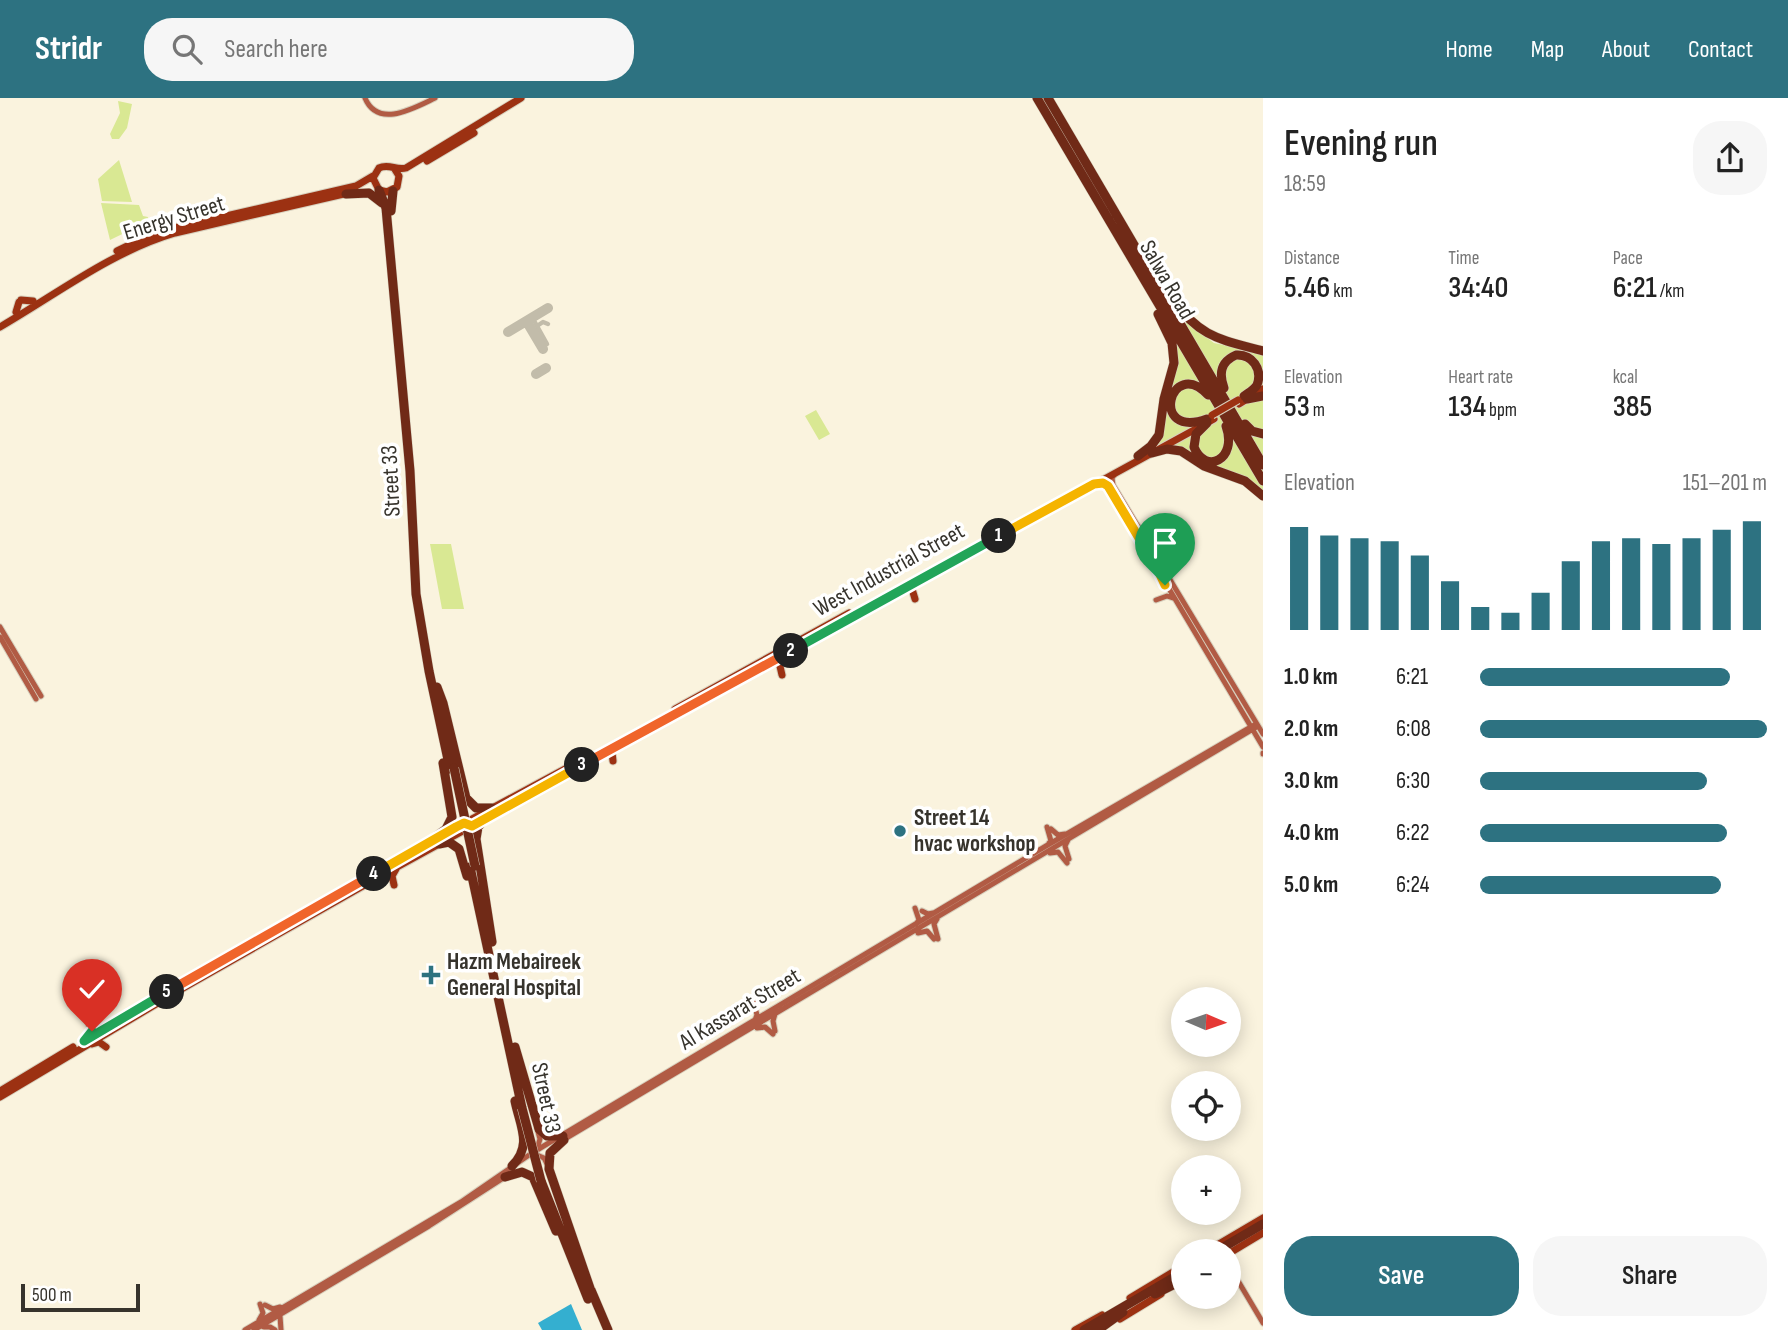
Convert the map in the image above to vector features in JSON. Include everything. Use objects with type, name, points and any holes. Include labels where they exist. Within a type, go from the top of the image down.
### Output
[{"type":"highway","name":"Salwa Road","points":[[1037,98],[1263,481]]},
{"type":"highway","name":"Salwa Road","points":[[1051,98],[1083,158],[1263,465]]},
{"type":"highway","points":[[1051,98],[1263,455]]},
{"type":"highway","name":"Street 33","points":[[396,187],[390,206],[415,474],[419,576],[424,621],[452,769]]},
{"type":"highway","name":"Street 33","points":[[378,189],[385,203],[387,220],[410,463],[416,594],[429,671],[452,769]]},
{"type":"highway","points":[[346,194],[364,192],[376,196],[382,204],[387,220]]},
{"type":"highway","points":[[1119,236],[1172,343],[1174,363],[1164,399],[1159,435],[1151,446],[1138,456]]},
{"type":"highway","points":[[1172,299],[1190,321],[1204,332],[1220,340],[1263,351]]},
{"type":"highway","points":[[1153,303],[1263,489]]},
{"type":"highway","points":[[1224,388],[1221,373],[1224,363],[1236,355],[1249,357],[1258,366],[1260,377],[1255,387],[1242,400]]},
{"type":"highway","points":[[1208,395],[1199,387],[1185,384],[1173,392],[1169,404],[1174,416],[1184,422],[1210,419]]},
{"type":"highway","points":[[1242,400],[1263,396]]},
{"type":"highway","points":[[1210,419],[1198,431],[1194,443],[1198,455],[1210,461],[1219,459],[1227,451],[1230,441],[1225,425]]},
{"type":"highway","points":[[1245,424],[1255,432],[1263,434]]},
{"type":"highway","points":[[1152,453],[1167,449],[1181,452],[1204,466],[1245,481],[1263,496]]},
{"type":"highway","points":[[427,844],[450,824],[452,813],[429,671]]},
{"type":"highway","points":[[437,687],[468,802],[473,807],[492,808]]},
{"type":"highway","points":[[452,769],[473,866]]},
{"type":"highway","points":[[486,818],[478,827],[476,842],[492,942]]},
{"type":"highway","points":[[439,844],[453,844],[463,856],[476,911],[485,932]]},
{"type":"highway","name":"Street 33","points":[[473,866],[485,932],[512,1047]]},
{"type":"highway","name":"Street 33","points":[[473,866],[492,942],[541,1181],[589,1293],[608,1330]]},
{"type":"highway","points":[[512,1047],[540,1130],[547,1136],[563,1138]]},
{"type":"highway","points":[[512,1047],[516,1105],[523,1138],[523,1153],[512,1166]]},
{"type":"highway","points":[[563,1138],[550,1153],[549,1169],[589,1293]]},
{"type":"highway","points":[[505,1177],[525,1172],[541,1181]]},
{"type":"highway","points":[[1241,1240],[1263,1228]]},
{"type":"highway","points":[[1097,1328],[1171,1280]]},
{"type":"highway","points":[[1080,1330],[1097,1328],[1124,1311],[1141,1296],[1171,1280]]},
{"type":"highway","name":"Street 33","points":[[589,1293],[601,1330]]},
{"type":"main road","points":[[521,98],[409,167],[382,166],[373,176],[378,189],[387,192],[396,187],[411,170],[530,98]]},
{"type":"main road","points":[[394,168],[399,176],[396,187]]},
{"type":"main road","name":"Energy Street","points":[[0,325],[121,249],[160,232],[356,186],[373,176]]},
{"type":"main road","name":"Energy Street","points":[[35,303],[114,258],[161,237],[378,189]]},
{"type":"main road","points":[[0,325],[58,287]]},
{"type":"main road","points":[[23,311],[35,303]]},
{"type":"main road","points":[[1210,419],[1263,387]]},
{"type":"main road","name":"West Industrial Street","points":[[120,1023],[439,844],[492,808],[1210,419]]},
{"type":"main road","name":"West Industrial Street","points":[[0,1091],[387,874],[427,844],[486,818],[1210,419]]},
{"type":"main road","points":[[894,594],[911,597],[914,583]]},
{"type":"main road","points":[[782,675],[779,662],[783,656]]},
{"type":"main road","points":[[751,673],[766,668],[774,669]]},
{"type":"main road","points":[[705,702],[714,693]]},
{"type":"main road","points":[[585,764],[602,758],[611,761],[616,746]]},
{"type":"main road","points":[[530,797],[538,788]]},
{"type":"main road","points":[[463,856],[460,837],[468,812],[464,789]]},
{"type":"main road","points":[[449,796],[455,816],[472,831],[476,842]]},
{"type":"main road","points":[[387,874],[391,876],[396,868]]},
{"type":"main road","points":[[83,1044],[92,1031],[86,1014]]},
{"type":"main road","points":[[96,1022],[103,1026],[120,1023]]},
{"type":"main road","points":[[83,1044],[97,1042],[109,1047],[109,1036],[120,1023]]},
{"type":"main road","name":"West Industrial Street","points":[[0,1097],[83,1044]]},
{"type":"main road","points":[[1236,1239],[1263,1218]]},
{"type":"main road","points":[[1097,1328],[1171,1282]]},
{"type":"main road","points":[[1080,1330],[1141,1296]]},
{"type":"street","points":[[365,98],[369,106],[392,115],[435,98]]},
{"type":"street","points":[[1110,484],[1117,471]]},
{"type":"street","points":[[1094,484],[1110,484]]},
{"type":"street","points":[[1110,484],[1238,706],[1245,723],[1242,733],[1261,737]]},
{"type":"street","points":[[1110,484],[1252,717],[1263,747]]},
{"type":"street","points":[[1158,570],[1165,585],[1164,593]]},
{"type":"street","points":[[1156,600],[1170,596],[1178,604]]},
{"type":"street","points":[[0,626],[26,670],[32,687],[27,700]]},
{"type":"street","points":[[0,638],[38,697]]},
{"type":"street","points":[[4,644],[9,645],[26,670]]},
{"type":"street","points":[[32,687],[47,690]]},
{"type":"street","points":[[1238,706],[1256,726]]},
{"type":"street","name":"Al Kassarat Street","points":[[255,1328],[289,1304],[485,1186],[512,1166],[611,1112],[832,973],[914,927],[1012,865],[1256,726]]},
{"type":"street","points":[[1199,766],[1202,755]]},
{"type":"street","name":"Al Kassarat Street","points":[[563,1138],[603,1111],[748,1031],[1026,866],[1202,755]]},
{"type":"street","points":[[1120,803],[1130,794]]},
{"type":"street","points":[[1111,814],[1122,811]]},
{"type":"street","points":[[1046,846],[1051,841],[1049,828],[1059,835],[1071,832]]},
{"type":"street","points":[[1037,858],[1055,851],[1068,861],[1065,848],[1068,840]]},
{"type":"street","points":[[989,887],[1003,883]]},
{"type":"street","points":[[922,911],[928,914],[945,907]]},
{"type":"street","points":[[914,927],[919,920],[915,908]]},
{"type":"street","points":[[908,936],[924,931],[936,939],[934,924],[937,918]]},
{"type":"street","points":[[852,972],[864,962]]},
{"type":"street","points":[[824,986],[838,981]]},
{"type":"street","points":[[753,1022],[757,1015],[754,1003]]},
{"type":"street","points":[[748,1031],[762,1026],[774,1032],[775,1014]]},
{"type":"street","points":[[686,1057],[701,1056]]},
{"type":"street","points":[[693,1067],[701,1056]]},
{"type":"street","points":[[603,1111],[609,1103]]},
{"type":"street","points":[[611,1112],[624,1109]]},
{"type":"street","points":[[536,1121],[540,1141],[533,1167],[541,1181]]},
{"type":"street","points":[[523,1138],[528,1148],[544,1158],[549,1169]]},
{"type":"street","name":"Al Kassarat Street","points":[[245,1330],[281,1315],[471,1200],[536,1153]]},
{"type":"street","points":[[485,1186],[492,1178]]},
{"type":"street","points":[[471,1200],[480,1199]]},
{"type":"street","points":[[1241,1283],[1263,1318]]},
{"type":"street","points":[[1241,1285],[1263,1323]]},
{"type":"street","points":[[255,1328],[262,1315],[262,1304],[273,1309],[289,1304]]},
{"type":"street","points":[[255,1328],[269,1326],[278,1330],[281,1315]]},
{"type":"green space","points":[[118,101],[132,104],[127,128],[119,139],[112,139],[110,134],[120,113]]},
{"type":"green space","points":[[119,160],[132,202],[102,201],[98,179]]},
{"type":"green space","points":[[101,203],[139,205],[143,216],[148,217],[147,222],[110,240]]},
{"type":"green space","points":[[1186,322],[1214,343],[1263,353],[1263,490],[1156,443],[1162,433],[1173,341]]},
{"type":"green space","points":[[816,410],[830,434],[819,440],[805,416]]},
{"type":"green space","points":[[430,544],[451,544],[464,609],[442,609]]},
{"type":"water","points":[[571,1304],[582,1330],[542,1330],[538,1323]]},
{"type":"taxiway","points":[[532,317],[547,344]]},
{"type":"taxiway","points":[[537,326],[543,322],[548,324]]},
{"type":"runway","points":[[508,332],[548,308]]},
{"type":"runway","points":[[527,322],[543,349]]},
{"type":"runway","points":[[536,374],[546,368]]},
{"type":"place","name":"Street 14 hvac workshop","points":[[900,831]]},
{"type":"place","name":"Hazm Mebaireek General Hospital","points":[[431,975]]},
{"type":"route","points":[[92,1031],[84,1041],[456,827],[464,823],[472,826],[1094,484],[1103,483],[1108,486],[1165,585]]}]
